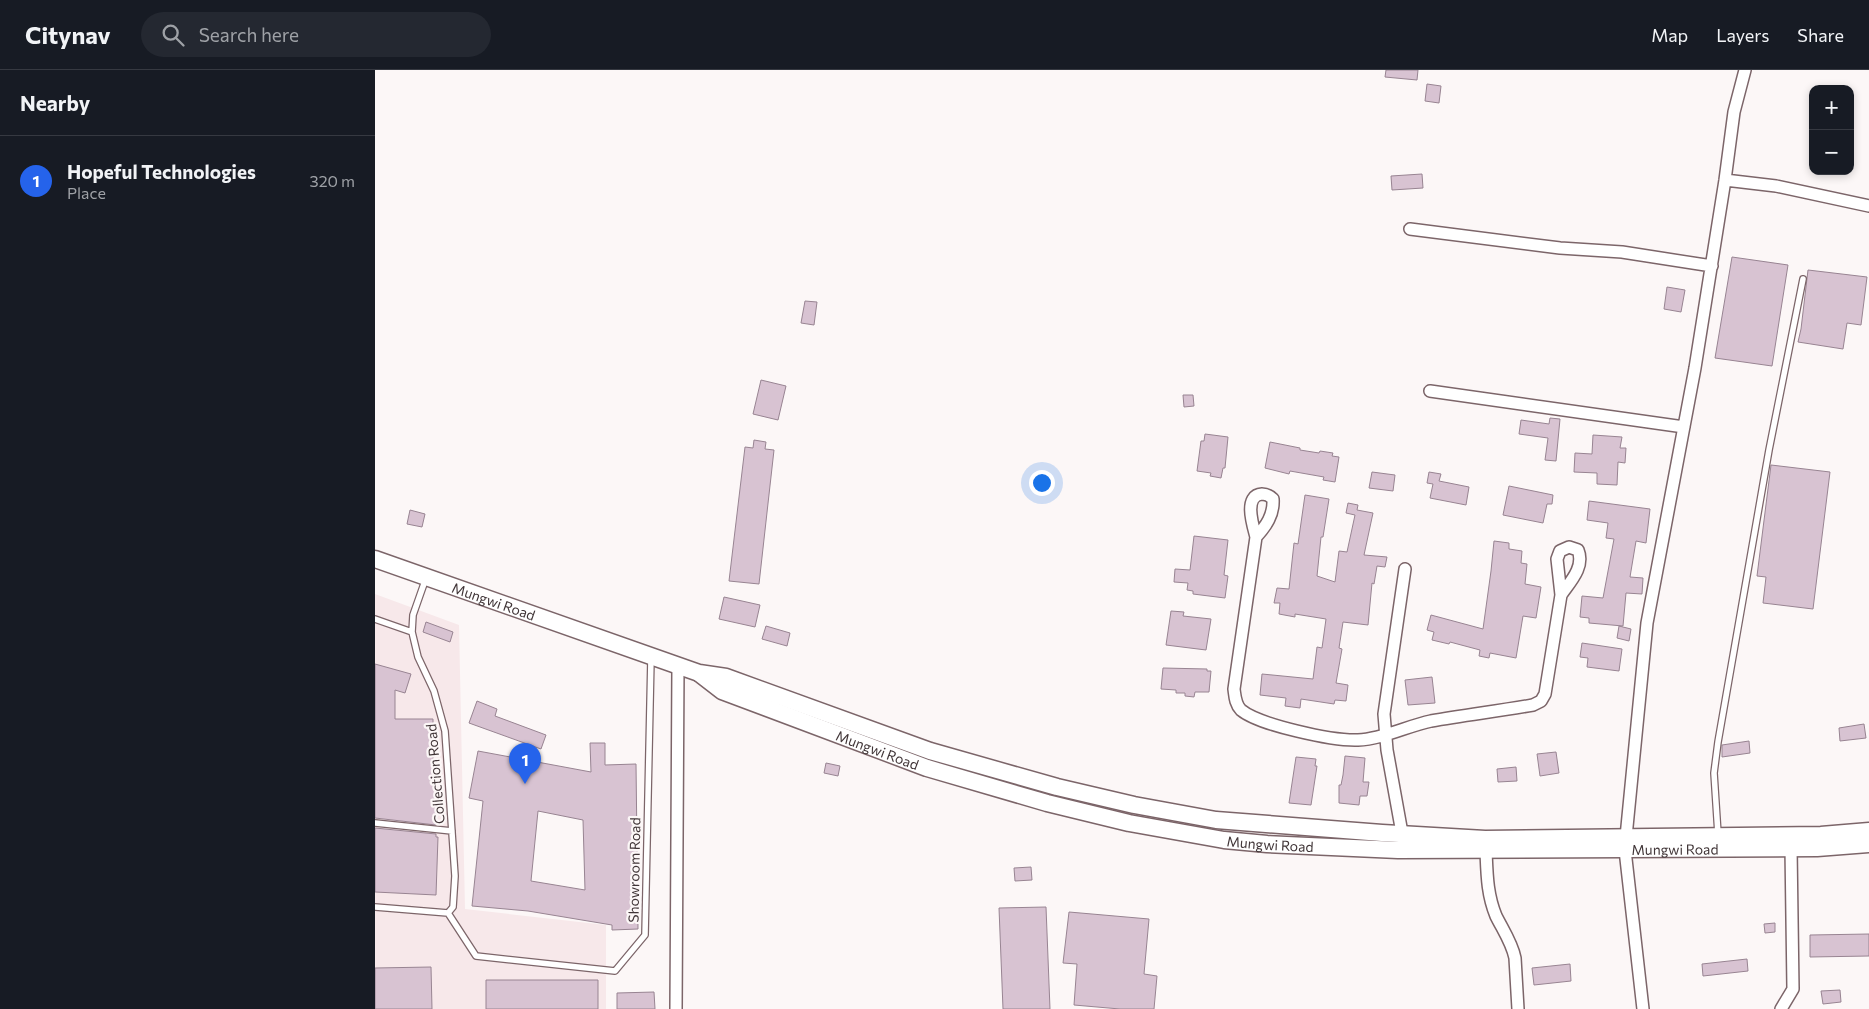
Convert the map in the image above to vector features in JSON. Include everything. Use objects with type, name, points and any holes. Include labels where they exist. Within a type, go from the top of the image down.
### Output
[{"type":"main road","name":"Mungwi Road","points":[[375,560],[569,626],[677,666],[699,673],[726,677],[930,751],[1134,805],[1216,820],[1372,833],[1402,833],[1485,839],[1791,848],[1869,844]]},
{"type":"main road","name":"Mungwi Road","points":[[699,673],[722,691],[927,768],[1129,823],[1224,840],[1267,844],[1398,850],[1486,851],[1625,844],[1719,836],[1821,835],[1869,831]]},
{"type":"street","points":[[1643,1009],[1625,844],[1647,623],[1712,266],[1734,112],[1745,70]]},
{"type":"street","points":[[1725,180],[1776,186],[1869,206]]},
{"type":"street","points":[[1410,229],[1560,248],[1622,252],[1712,266]]},
{"type":"street","points":[[1430,392],[1684,427]]},
{"type":"street","points":[[1256,537],[1234,689],[1236,703],[1240,709],[1251,717],[1287,729],[1357,740],[1372,739],[1431,722],[1533,705],[1541,701],[1545,694],[1561,595]]},
{"type":"street","points":[[1402,833],[1385,734],[1384,714],[1405,569]]},
{"type":"street","points":[[676,1009],[677,666]]},
{"type":"street","points":[[1781,1009],[1793,989],[1791,848]]},
{"type":"street","points":[[1486,851],[1487,888],[1496,915],[1515,958],[1518,1009]]},
{"type":"lane","points":[[1719,836],[1714,773],[1718,742],[1769,450],[1803,278]]},
{"type":"lane","name":"Collection Road","points":[[426,578],[413,615],[412,632],[418,657],[434,690],[445,731],[455,876],[453,907],[447,913]]},
{"type":"lane","points":[[375,618],[412,632]]},
{"type":"lane","name":"Showroom Road","points":[[447,913],[476,956],[615,971],[645,935],[651,657]]},
{"type":"lane","points":[[375,823],[452,831]]},
{"type":"lane","points":[[375,907],[447,913]]},
{"type":"shaded area","points":[[375,594],[459,625],[465,909],[606,925],[606,1009],[375,1009]]},
{"type":"building","points":[[1386,70],[1418,70],[1417,80],[1385,77]]},
{"type":"building","points":[[1427,84],[1441,86],[1439,103],[1425,101]]},
{"type":"building","points":[[1422,174],[1423,188],[1392,190],[1391,176]]},
{"type":"building","points":[[1732,257],[1788,265],[1772,366],[1715,358]]},
{"type":"building","points":[[1808,270],[1867,277],[1861,325],[1847,323],[1843,349],[1798,342]]},
{"type":"building","points":[[1667,287],[1685,290],[1681,312],[1664,309]]},
{"type":"building","points":[[805,301],[817,302],[814,325],[801,323]]},
{"type":"building","points":[[761,380],[786,386],[778,420],[753,414]]},
{"type":"building","points":[[1183,395],[1193,395],[1194,406],[1184,407]]},
{"type":"building","points":[[1550,418],[1560,419],[1556,461],[1545,460],[1548,438],[1519,434],[1521,420],[1549,424]]},
{"type":"building","points":[[1205,434],[1228,437],[1225,468],[1223,468],[1221,478],[1210,476],[1211,473],[1197,471],[1201,441],[1204,441]]},
{"type":"building","points":[[1593,435],[1622,437],[1620,448],[1626,448],[1625,463],[1618,462],[1617,485],[1597,484],[1597,473],[1574,472],[1575,453],[1592,454]]},
{"type":"building","points":[[754,440],[766,442],[765,449],[774,450],[759,584],[729,581],[745,447],[753,448]]},
{"type":"building","points":[[1270,442],[1300,448],[1300,450],[1333,453],[1332,456],[1339,457],[1335,482],[1323,480],[1324,477],[1290,471],[1289,474],[1265,468]]},
{"type":"building","points":[[1771,465],[1830,472],[1813,609],[1763,603],[1766,577],[1757,576]]},
{"type":"building","points":[[1372,472],[1395,475],[1393,491],[1369,488]]},
{"type":"building","points":[[1429,472],[1441,474],[1439,481],[1469,487],[1466,505],[1430,498],[1433,484],[1427,483]]},
{"type":"building","points":[[1509,486],[1553,495],[1552,504],[1547,504],[1543,523],[1503,515]]},
{"type":"building","points":[[1305,495],[1329,499],[1323,537],[1321,537],[1317,576],[1335,582],[1339,551],[1347,552],[1355,515],[1346,513],[1348,503],[1358,505],[1357,510],[1373,513],[1364,555],[1387,557],[1385,567],[1377,566],[1374,584],[1372,583],[1368,625],[1343,622],[1339,648],[1342,649],[1336,683],[1348,685],[1346,701],[1335,700],[1334,704],[1301,699],[1300,708],[1285,706],[1286,698],[1260,695],[1262,674],[1313,679],[1317,647],[1322,648],[1326,619],[1295,614],[1295,617],[1279,614],[1280,603],[1274,603],[1277,588],[1289,589],[1294,543],[1298,544]]},
{"type":"building","points":[[1589,501],[1650,509],[1646,543],[1636,541],[1630,577],[1643,578],[1642,594],[1626,593],[1623,626],[1589,623],[1589,618],[1580,617],[1582,596],[1603,598],[1614,539],[1606,538],[1608,523],[1587,520]]},
{"type":"building","points":[[410,510],[425,514],[422,527],[407,524]]},
{"type":"building","points":[[1194,536],[1228,540],[1224,575],[1228,576],[1225,598],[1193,594],[1193,591],[1187,590],[1188,583],[1174,582],[1175,569],[1190,570]]},
{"type":"building","points":[[1494,541],[1509,543],[1509,549],[1522,551],[1521,563],[1527,564],[1525,584],[1541,587],[1536,618],[1523,616],[1516,658],[1490,653],[1489,658],[1479,656],[1480,650],[1450,642],[1449,644],[1432,640],[1434,632],[1427,630],[1431,615],[1483,629]]},
{"type":"building","points":[[724,597],[760,605],[755,627],[719,619]]},
{"type":"building","points":[[1171,611],[1184,612],[1183,616],[1211,619],[1206,650],[1166,645]]},
{"type":"building","points":[[426,622],[453,632],[450,642],[423,632]]},
{"type":"building","points":[[766,626],[790,633],[787,646],[762,639]]},
{"type":"building","points":[[1619,626],[1631,629],[1629,641],[1617,638]]},
{"type":"building","points":[[1582,643],[1622,649],[1619,671],[1587,667],[1588,658],[1580,657]]},
{"type":"building","points":[[375,664],[411,674],[405,693],[395,690],[395,719],[433,719],[433,779],[437,779],[436,825],[375,818]]},
{"type":"building","points":[[1163,668],[1207,669],[1207,671],[1211,671],[1209,692],[1195,692],[1194,697],[1185,696],[1185,693],[1176,693],[1176,690],[1161,689]]},
{"type":"building","points":[[1432,677],[1435,703],[1408,705],[1405,680]]},
{"type":"building","points":[[477,701],[497,709],[495,716],[546,735],[541,749],[469,723]]},
{"type":"building","points":[[1864,724],[1866,738],[1840,741],[1839,728]]},
{"type":"building","points":[[1749,741],[1750,753],[1722,757],[1722,745]]},
{"type":"building","points":[[590,743],[605,743],[605,765],[636,764],[638,929],[612,930],[612,925],[528,911],[472,906],[483,801],[469,798],[478,751],[591,772]],"holes":[[[538,811],[583,820],[585,890],[531,881]]]},
{"type":"building","points":[[1556,752],[1559,773],[1540,776],[1537,754]]},
{"type":"building","points":[[1345,756],[1365,758],[1363,782],[1369,782],[1367,796],[1360,796],[1359,805],[1339,803],[1339,785],[1341,785]]},
{"type":"building","points":[[1296,757],[1316,759],[1315,766],[1317,766],[1311,805],[1289,803]]},
{"type":"building","points":[[826,763],[840,766],[838,776],[824,773]]},
{"type":"building","points":[[1516,767],[1517,781],[1498,782],[1497,769]]},
{"type":"building","points":[[375,828],[436,834],[436,837],[438,837],[436,895],[375,892]]},
{"type":"building","points":[[1031,867],[1032,880],[1015,881],[1014,868]]},
{"type":"building","points":[[1046,907],[1050,1009],[1003,1009],[999,908]]},
{"type":"building","points":[[1069,912],[1149,919],[1144,974],[1157,976],[1154,1009],[1120,1009],[1074,1005],[1077,964],[1063,963]]},
{"type":"building","points":[[1775,923],[1775,932],[1765,933],[1764,924]]},
{"type":"building","points":[[1869,934],[1869,956],[1810,957],[1810,935]]},
{"type":"building","points":[[1747,959],[1748,971],[1703,976],[1702,964]]},
{"type":"building","points":[[1570,964],[1571,981],[1534,985],[1532,968]]},
{"type":"building","points":[[431,967],[432,1009],[375,1009],[375,968]]},
{"type":"building","points":[[486,980],[598,980],[598,1009],[486,1009]]},
{"type":"building","points":[[1840,990],[1841,1002],[1823,1004],[1821,991]]},
{"type":"building","points":[[654,992],[655,1009],[617,1009],[617,993]]},
{"type":"place","name":"Hopeful Technologies","points":[[525,784]]}]
